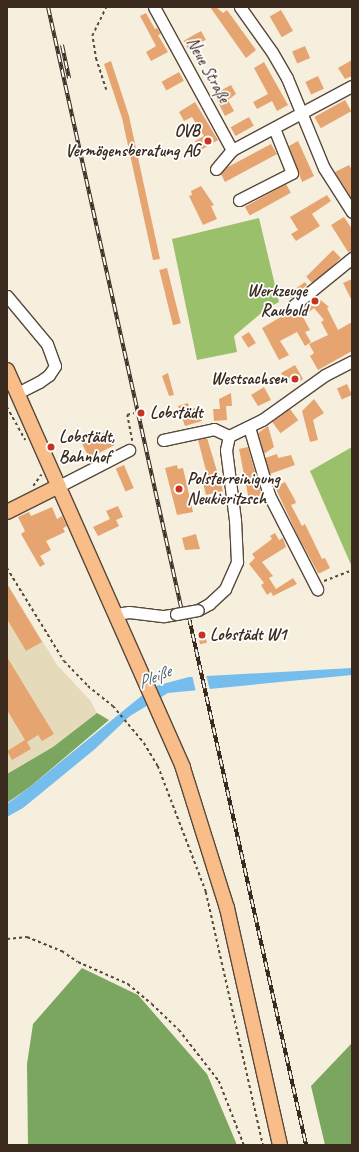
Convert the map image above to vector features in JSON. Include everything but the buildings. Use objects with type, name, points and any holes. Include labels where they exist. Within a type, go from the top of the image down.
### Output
[{"type":"main road","points":[[7,370],[158,706],[204,829],[225,900],[280,1145]]},
{"type":"main road","points":[[7,512],[59,486]]},
{"type":"street","name":"Neue Straße","points":[[154,7],[232,150]]},
{"type":"street","points":[[240,7],[272,52],[301,113],[324,168],[351,209]]},
{"type":"street","points":[[216,169],[232,150],[352,86]]},
{"type":"street","points":[[239,200],[292,173],[274,128]]},
{"type":"street","points":[[294,305],[352,258]]},
{"type":"street","points":[[7,296],[47,344],[55,366],[49,375],[17,393]]},
{"type":"street","points":[[163,440],[214,429],[229,436],[249,427],[279,409],[326,376],[352,361]]},
{"type":"street","points":[[249,427],[267,488],[315,587]]},
{"type":"street","points":[[116,614],[129,612],[149,616],[176,614],[198,610],[209,604],[225,589],[237,562],[235,520],[226,450],[229,436]]},
{"type":"street","points":[[59,486],[129,449]]},
{"type":"path","points":[[106,7],[92,36],[96,60],[106,90]]},
{"type":"path","points":[[129,449],[133,443],[127,415],[134,413]]},
{"type":"path","points":[[31,489],[41,476],[42,469]]},
{"type":"path","points":[[7,568],[64,661],[74,673],[116,709],[144,743],[158,766],[206,892],[263,1145]]},
{"type":"path","points":[[315,587],[352,570]]},
{"type":"path","points":[[7,939],[27,937],[62,951],[78,962],[128,984],[152,1004],[179,1030],[218,1081],[244,1145]]},
{"type":"shaded area","points":[[7,583],[57,665],[90,700],[97,713],[53,747],[7,774]]},
{"type":"green space","points":[[259,218],[279,302],[266,309],[234,336],[237,352],[197,360],[172,239]]},
{"type":"green space","points":[[352,447],[352,567],[310,471]]},
{"type":"green space","points":[[97,713],[109,720],[31,786],[7,803],[7,774],[53,747]]},
{"type":"green space","points":[[82,968],[138,995],[207,1074],[237,1145],[28,1145],[27,1064],[33,1024]]},
{"type":"green space","points":[[352,1043],[352,1145],[325,1145],[311,1086]]},
{"type":"water","points":[[352,668],[352,675],[168,693],[130,716],[95,749],[23,808],[7,817],[7,804],[145,693],[159,685],[189,677]]},
{"type":"pier","points":[[192,675],[206,675],[210,690],[196,692]]},
{"type":"railway","points":[[48,7],[181,607]]},
{"type":"railway","points":[[62,45],[69,78]]},
{"type":"railway","points":[[189,618],[306,1145]]},
{"type":"place","name":"OVB Vermögensberatung AG","points":[[208,141]]},
{"type":"place","name":"Werkzeuge Raubold","points":[[315,301]]},
{"type":"place","name":"Westsachsen","points":[[295,379]]},
{"type":"place","name":"Lobstädt","points":[[141,413]]},
{"type":"place","name":"Lobstädt, Bahnhof","points":[[51,447]]},
{"type":"place","name":"Polsterreinigung Neukieritzsch","points":[[179,489]]},
{"type":"place","name":"Lobstädt W1","points":[[202,635]]},
{"type":"water label","name":"Pleiße","points":[[154,677]]}]
